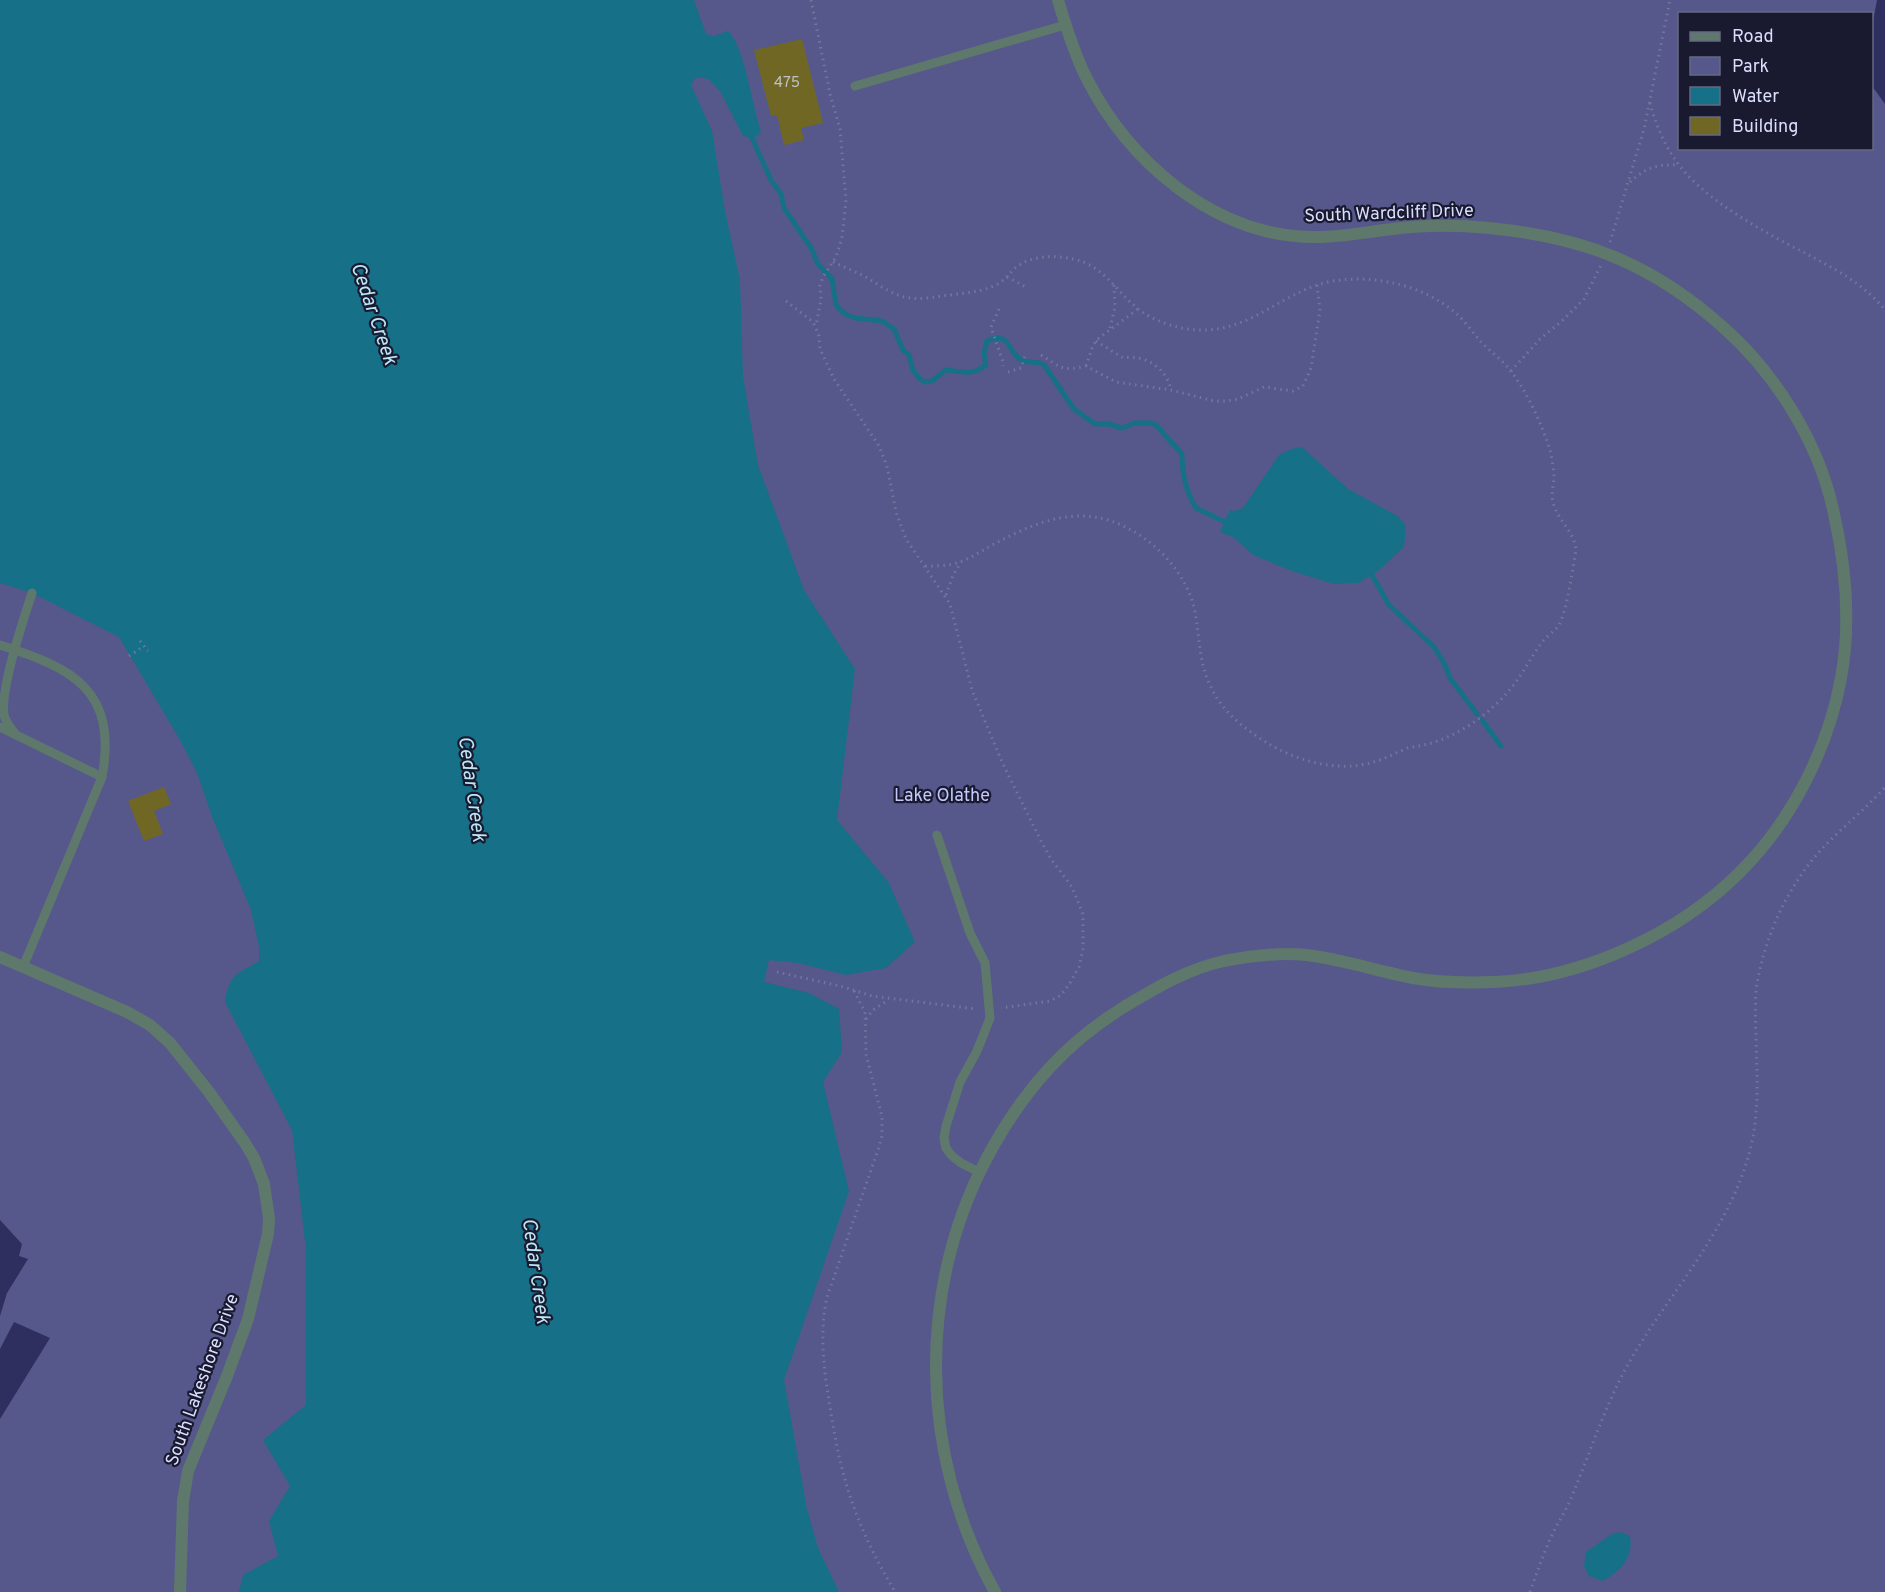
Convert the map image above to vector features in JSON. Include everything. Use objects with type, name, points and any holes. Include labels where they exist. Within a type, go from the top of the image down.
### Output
[{"type":"street","name":"South Wardcliff Drive","points":[[995,1592],[966,1532],[953,1493],[938,1415],[935,1375],[937,1320],[955,1233],[979,1172],[1022,1099],[1063,1052],[1084,1034],[1168,981],[1195,969],[1225,961],[1266,955],[1301,954],[1419,979],[1501,982],[1545,976],[1599,960],[1632,946],[1673,924],[1743,870],[1778,826],[1799,794],[1832,713],[1841,677],[1846,632],[1847,603],[1840,541],[1827,484],[1815,453],[1798,420],[1756,361],[1735,337],[1686,296],[1654,274],[1624,260],[1588,246],[1546,236],[1490,228],[1450,226],[1401,228],[1309,237],[1273,233],[1233,221],[1198,203],[1140,155],[1113,122],[1088,82],[1072,45],[1058,0]]},
{"type":"street","name":"South Lakeshore Drive","points":[[0,957],[127,1012],[150,1025],[164,1037],[209,1092],[245,1143],[254,1158],[264,1184],[269,1218],[268,1234],[248,1319],[188,1471],[183,1501],[180,1592]]},
{"type":"lane","points":[[855,86],[1065,25]]},
{"type":"lane","points":[[17,736],[4,715],[2,699],[32,593]]},
{"type":"lane","points":[[0,645],[58,666],[78,679],[98,704],[105,723],[107,751],[102,777],[23,967]]},
{"type":"lane","points":[[0,727],[102,777]]},
{"type":"lane","points":[[937,835],[970,933],[985,963],[990,1018],[977,1052],[960,1082],[944,1138],[945,1148],[951,1155],[979,1172]]},
{"type":"path","points":[[811,0],[830,94],[840,129],[846,192],[842,238],[833,262],[823,278],[819,318],[816,326]]},
{"type":"path","points":[[1609,246],[1650,103],[1670,0]]},
{"type":"path","points":[[1650,103],[1662,136],[1679,165],[1693,180],[1766,233],[1843,273],[1885,310]]},
{"type":"path","points":[[1628,183],[1644,170],[1654,166],[1679,165]]},
{"type":"path","points":[[833,262],[909,298],[972,294],[995,286],[1025,261],[1035,258],[1050,257],[1082,261],[1100,271],[1138,309],[1159,320],[1200,330],[1230,327],[1249,320],[1285,298],[1317,285],[1337,280],[1372,280],[1414,290],[1460,316],[1511,372],[1529,403],[1550,452],[1554,479],[1551,492],[1553,504],[1575,541],[1576,549],[1560,623],[1543,641],[1514,684],[1494,705],[1465,728],[1437,741],[1410,748],[1373,763],[1347,767],[1310,761],[1271,745],[1227,712],[1211,687],[1200,657],[1194,608],[1179,573],[1152,544],[1131,530],[1111,521],[1082,516],[1052,519],[996,542],[961,562],[926,566]]},
{"type":"path","points":[[1511,372],[1527,351],[1584,299],[1602,262]]},
{"type":"path","points":[[1006,277],[1026,287]]},
{"type":"path","points":[[1110,329],[1115,307],[1113,283]]},
{"type":"path","points":[[1041,355],[1061,368],[1086,366],[1116,382],[1171,390],[1214,401],[1238,399],[1264,387],[1293,392],[1303,386],[1311,368],[1319,325],[1320,297],[1317,285]]},
{"type":"path","points":[[786,301],[816,326],[820,348],[834,379],[879,446],[887,466],[893,500],[906,539],[950,604],[972,690],[1002,762],[1045,849],[1072,887],[1083,914],[1083,949],[1079,967],[1061,995],[1050,1001],[1000,1008]]},
{"type":"path","points":[[999,309],[991,327],[1003,366]]},
{"type":"path","points":[[1086,366],[1096,341],[1138,309]]},
{"type":"path","points":[[1096,341],[1123,358],[1133,356],[1152,363],[1165,375],[1171,390]]},
{"type":"path","points":[[1008,372],[1018,370],[1025,356]]},
{"type":"path","points":[[946,596],[953,575],[961,562]]},
{"type":"path","points":[[140,641],[148,651]]},
{"type":"path","points":[[129,656],[144,646]]},
{"type":"path","points":[[1530,1592],[1544,1552],[1566,1510],[1599,1425],[1620,1380],[1654,1323],[1726,1215],[1742,1178],[1750,1151],[1756,1102],[1758,972],[1775,926],[1790,892],[1804,870],[1885,787]]},
{"type":"path","points":[[777,972],[889,999],[982,1010]]},
{"type":"path","points":[[854,990],[865,1012],[866,1054],[882,1117],[882,1136],[827,1297],[824,1311],[824,1355],[834,1436],[849,1497],[868,1545],[895,1592]]},
{"type":"path","points":[[866,1019],[873,1010],[889,999]]},
{"type":"green space","name":"Lake Olathe","points":[[0,0],[1877,0],[1873,22],[1873,12],[1678,12],[1678,150],[1873,150],[1873,87],[1885,104],[1885,1592],[0,1592],[0,1419],[50,1338],[14,1322],[0,1349],[0,1316],[7,1293],[28,1259],[19,1256],[22,1244],[0,1220]]},
{"type":"water","name":"Lake Olathe","points":[[0,0],[694,0],[706,34],[714,36],[728,31],[734,39],[744,63],[761,131],[758,136],[751,138],[743,136],[721,93],[709,79],[696,77],[691,85],[712,131],[725,211],[740,280],[743,377],[758,465],[804,590],[855,669],[837,820],[889,883],[915,942],[886,968],[846,975],[798,963],[769,960],[764,982],[809,993],[839,1009],[842,1052],[823,1082],[849,1191],[784,1380],[807,1509],[818,1548],[839,1592],[239,1592],[243,1575],[278,1556],[269,1521],[290,1486],[263,1440],[306,1405],[306,1250],[292,1130],[225,1002],[231,980],[259,961],[259,947],[251,910],[213,819],[197,773],[180,740],[119,637],[32,593],[0,583]]},
{"type":"water","points":[[1302,447],[1348,489],[1399,517],[1406,526],[1404,547],[1378,571],[1358,583],[1334,584],[1292,571],[1253,555],[1235,538],[1220,532],[1230,510],[1243,508],[1279,455]]},
{"type":"water","points":[[1620,1532],[1630,1536],[1630,1551],[1624,1563],[1603,1581],[1589,1576],[1584,1566],[1586,1552],[1612,1534]]},
{"type":"building","points":[[802,39],[823,123],[801,128],[804,140],[784,145],[777,115],[771,116],[754,50]]},
{"type":"building","points":[[164,787],[171,804],[154,811],[163,834],[144,841],[128,801]]},
{"type":"waterway","points":[[752,138],[771,180],[781,194],[784,208],[811,248],[818,264],[832,279],[836,304],[840,310],[856,318],[882,321],[894,329],[919,378],[925,382],[932,381],[946,370],[975,371],[986,365],[984,354],[987,341],[1001,338],[1008,343],[1021,360],[1044,365],[1074,409],[1095,424],[1108,424],[1122,428],[1135,423],[1156,425],[1182,454],[1185,482],[1196,508],[1225,522]]},
{"type":"waterway","points":[[1372,575],[1389,605],[1434,647],[1450,678],[1477,714]]},
{"type":"waterway","points":[[1482,720],[1501,746]]},
{"type":"water label","name":"Cedar Creek","points":[[373,314]]},
{"type":"water label","name":"Cedar Creek","points":[[471,789]]},
{"type":"water label","name":"Cedar Creek","points":[[535,1271]]}]
